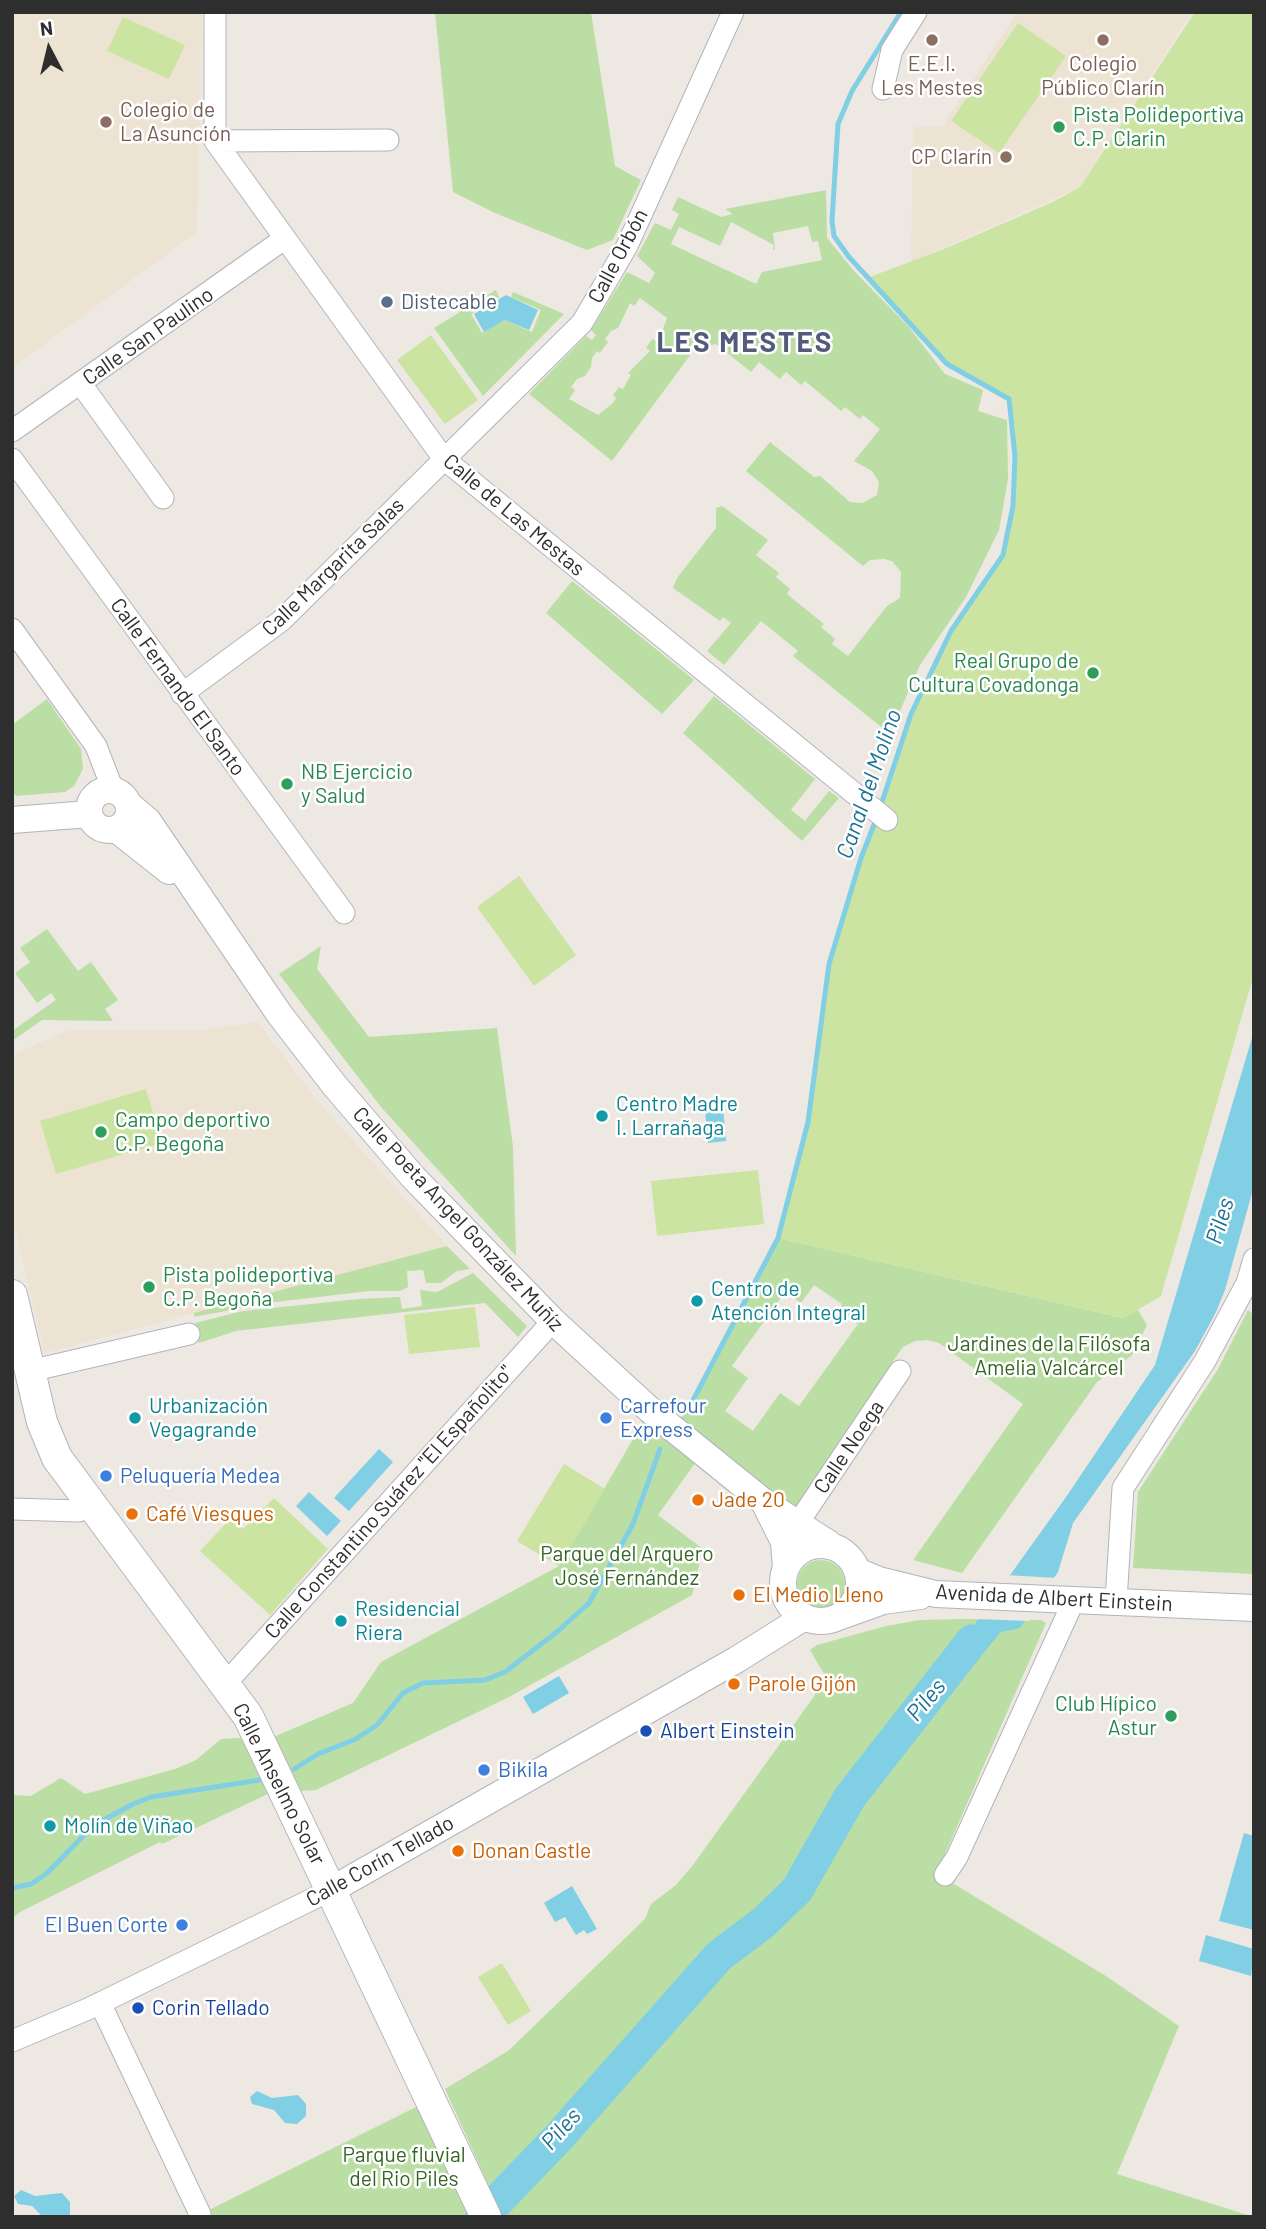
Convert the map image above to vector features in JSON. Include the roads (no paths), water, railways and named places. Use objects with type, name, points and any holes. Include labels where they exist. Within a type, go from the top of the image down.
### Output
[{"type":"main road","name":"Calle Anselmo Solar","points":[[12,1296],[43,1422],[57,1458],[248,1716],[486,2217]]},
{"type":"street","points":[[215,12],[215,141],[388,140]]},
{"type":"street","name":"Calle Orbón","points":[[444,459],[582,323],[627,246],[733,12]]},
{"type":"street","points":[[883,89],[892,50],[916,12]]},
{"type":"street","name":"Calle de Las Mestas","points":[[215,141],[444,459],[880,814]]},
{"type":"street","name":"Calle San Paulino","points":[[12,431],[284,239]]},
{"type":"street","points":[[81,384],[163,498]]},
{"type":"street","name":"Calle Fernando El Santo","points":[[12,459],[344,914]]},
{"type":"street","name":"Calle Margarita Salas","points":[[183,694],[281,621],[444,459]]},
{"type":"street","points":[[12,629],[96,747],[120,797],[127,820],[116,829],[102,829],[89,814]]},
{"type":"street","points":[[89,814],[95,796],[120,797]]},
{"type":"street","name":"Calle Poeta Angel González Muñíz","points":[[120,797],[148,821],[196,896],[280,1015],[335,1086],[413,1177],[552,1321],[650,1410],[764,1502],[828,1543]]},
{"type":"street","points":[[12,820],[89,814]]},
{"type":"street","name":"Calle Poeta Angel González Muñíz","points":[[116,829],[144,848],[196,896]]},
{"type":"street","points":[[1116,1601],[1123,1488],[1205,1361],[1247,1283],[1254,1259]]},
{"type":"street","name":"Calle Constantino Suárez \"El Españolito\"","points":[[226,1683],[552,1321]]},
{"type":"street","points":[[30,1371],[189,1334]]},
{"type":"street","name":"Calle Noega","points":[[798,1523],[900,1371]]},
{"type":"street","name":"Calle Poeta Angel González Muñíz","points":[[764,1502],[783,1542],[785,1581]]},
{"type":"street","points":[[12,1509],[79,1511],[91,1504]]},
{"type":"street","points":[[841,1616],[854,1603],[859,1590],[857,1571],[852,1558],[828,1543],[799,1551],[785,1581],[789,1606],[803,1618],[829,1622],[883,1601],[936,1594]]},
{"type":"street","name":"Avenida de Albert Einstein","points":[[857,1571],[879,1580],[936,1594],[1254,1608]]},
{"type":"street","name":"Calle Corín Tellado","points":[[736,1660],[774,1619],[785,1581]]},
{"type":"street","points":[[945,1875],[957,1857],[1074,1600]]},
{"type":"street","name":"Calle Corín Tellado","points":[[12,2041],[100,2003],[331,1890],[736,1660],[803,1618]]},
{"type":"street","points":[[100,2003],[200,2214]]},
{"type":"water","points":[[506,295],[538,310],[529,330],[505,320],[484,332],[474,314]]},
{"type":"water","points":[[1254,1031],[1254,1186],[1225,1290],[1216,1312],[1195,1351],[1073,1523],[1058,1572],[1020,1628],[1001,1632],[985,1651],[946,1676],[965,1638],[1066,1497],[1155,1365]]},
{"type":"water","points":[[723,1108],[726,1141],[708,1143],[705,1110]]},
{"type":"water","points":[[379,1449],[393,1462],[349,1511],[334,1498]]},
{"type":"water","points":[[309,1492],[341,1521],[327,1536],[296,1506]]},
{"type":"water","points":[[559,1676],[569,1693],[533,1714],[523,1697]]},
{"type":"water","points":[[1244,1833],[1254,1836],[1254,1930],[1219,1921]]},
{"type":"water","points":[[572,1886],[597,1929],[587,1934],[584,1930],[576,1935],[565,1917],[555,1922],[544,1903]]},
{"type":"water","points":[[1206,1935],[1254,1949],[1251,1976],[1199,1961]]},
{"type":"water","points":[[257,2091],[272,2098],[298,2095],[306,2104],[306,2116],[297,2124],[285,2123],[274,2110],[252,2104],[250,2097]]},
{"type":"water","points":[[21,2190],[35,2196],[62,2193],[70,2202],[70,2214],[68,2217],[43,2217],[32,2206],[18,2204],[14,2196]]},
{"type":"waterway","name":"Canal del Molino","points":[[880,808],[911,714],[951,631],[1003,555],[1013,506],[1015,456],[1009,399],[947,364],[849,257],[834,236],[832,221],[838,124],[852,91],[901,12]]},
{"type":"waterway","name":"Canal del Molino","points":[[690,1406],[778,1238],[808,1122],[829,964],[861,858],[877,817]]},
{"type":"waterway","name":"Canal del Molino","points":[[294,1769],[318,1754],[356,1739],[377,1725],[403,1693],[423,1683],[485,1680],[505,1672],[558,1631],[589,1603],[633,1524],[660,1449]]},
{"type":"waterway","name":"Piles","points":[[482,2217],[558,2138],[719,1956],[764,1922],[797,1890],[850,1797],[972,1641]]},
{"type":"waterway","name":"Canal del Molino","points":[[12,1888],[31,1884],[46,1874],[94,1825],[133,1804],[151,1797],[260,1780]]},
{"type":"place","name":"E.E.I. Les Mestes","points":[[932,40]]},
{"type":"place","name":"Colegio Público Clarín","points":[[1103,40]]},
{"type":"place","name":"Colegio de La Asunción","points":[[106,122]]},
{"type":"place","name":"Pista Polideportiva C.P. Clarin","points":[[1059,127]]},
{"type":"place","name":"CP Clarín","points":[[1006,157]]},
{"type":"place","name":"Distecable","points":[[387,302]]},
{"type":"place","name":"Real Grupo de Cultura Covadonga","points":[[1093,673]]},
{"type":"place","name":"NB Ejercicio y Salud","points":[[287,784]]},
{"type":"place","name":"Centro Madre I. Larrañaga","points":[[602,1116]]},
{"type":"place","name":"Campo deportivo C.P. Begoña","points":[[101,1132]]},
{"type":"place","name":"Pista polideportiva C.P. Begoña","points":[[149,1287]]},
{"type":"place","name":"Centro de Atención Integral","points":[[697,1301]]},
{"type":"place","name":"Urbanización Vegagrande","points":[[135,1418]]},
{"type":"place","name":"Carrefour Express","points":[[606,1418]]},
{"type":"place","name":"Peluquería Medea","points":[[106,1476]]},
{"type":"place","name":"Jade 20","points":[[698,1500]]},
{"type":"place","name":"Café Viesques","points":[[132,1514]]},
{"type":"place","name":"El Medio Lleno","points":[[739,1595]]},
{"type":"place","name":"Residencial Riera","points":[[341,1621]]},
{"type":"place","name":"Parole Gijón","points":[[734,1684]]},
{"type":"place","name":"Club Hípico Astur","points":[[1171,1716]]},
{"type":"place","name":"Albert Einstein","points":[[646,1731]]},
{"type":"place","name":"Bikila","points":[[484,1770]]},
{"type":"place","name":"Molín de Viñao","points":[[50,1826]]},
{"type":"place","name":"Donan Castle","points":[[458,1851]]},
{"type":"place","name":"El Buen Corte","points":[[182,1925]]},
{"type":"place","name":"Corin Tellado","points":[[138,2008]]},
{"type":"district","name":"LES MESTES","points":[[745,343]]},
{"type":"park label","name":"Jardines de la Filósofa Amelia Valcárcel","points":[[1049,1356]]},
{"type":"park label","name":"Parque del Arquero José Fernández","points":[[627,1566]]},
{"type":"park label","name":"Parque fluvial del Rio Piles","points":[[404,2167]]}]
